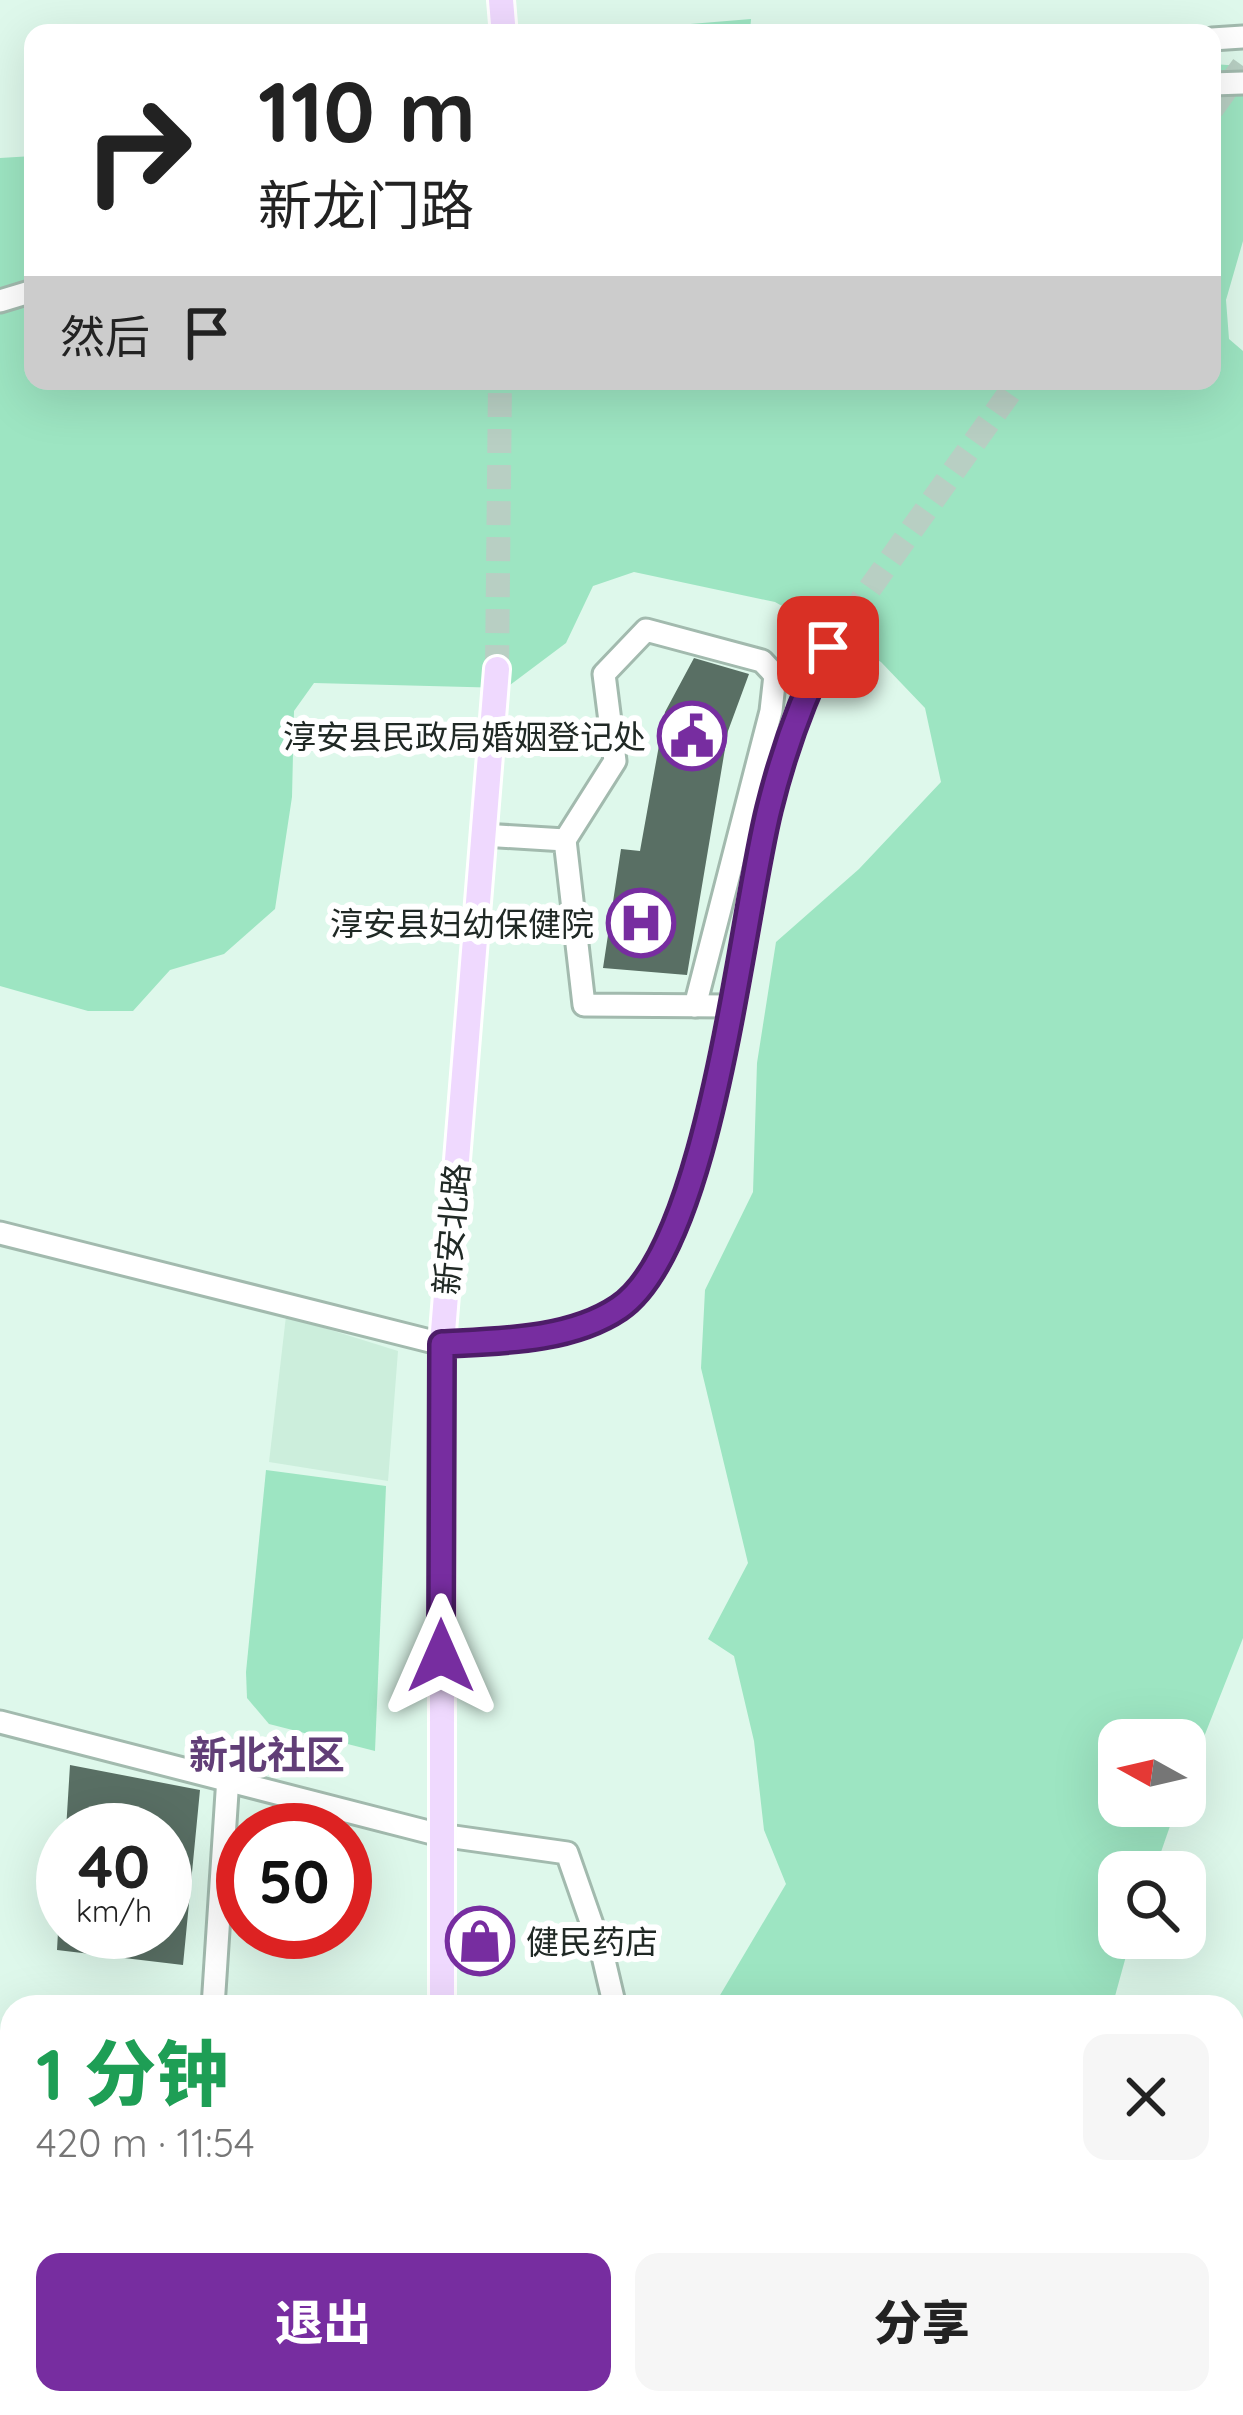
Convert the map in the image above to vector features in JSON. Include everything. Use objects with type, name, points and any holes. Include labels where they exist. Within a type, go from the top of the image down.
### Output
[{"type":"main road","points":[[442,1344],[518,1340],[581,1324],[620,1308],[654,1272],[701,1145],[783,756],[805,693],[828,647]]},
{"type":"main road","name":"新安北路","points":[[442,1995],[442,1344],[497,669]]},
{"type":"street","points":[[695,1006],[771,711],[776,675],[762,661],[646,630],[604,674],[616,760],[565,840],[584,1005],[695,1006],[729,1006]]},
{"type":"street","points":[[483,835],[565,840]]},
{"type":"street","points":[[0,1233],[442,1344]]},
{"type":"street","points":[[0,1722],[440,1835],[567,1853],[612,1995]]},
{"type":"street","points":[[214,1995],[228,1777]]},
{"type":"shaded area","points":[[286,1316],[398,1351],[388,1481],[269,1462]]},
{"type":"green space","points":[[751,19],[751,24],[690,24]]},
{"type":"green space","points":[[1221,65],[1243,66],[1243,241],[1226,300],[1229,339],[1243,351],[1243,1638],[1206,1732],[1206,1719],[1098,1719],[1098,1827],[1170,1827],[1161,1851],[1098,1851],[1098,1959],[1125,1959],[1115,1995],[720,1995],[786,1884],[764,1830],[754,1741],[734,1656],[708,1639],[748,1563],[701,1368],[705,1290],[753,1192],[757,1063],[776,942],[859,869],[941,782],[925,708],[881,662],[775,602],[634,572],[593,586],[566,643],[506,688],[314,683],[294,711],[292,797],[275,909],[224,954],[170,970],[133,1011],[88,1011],[0,986],[0,158],[24,157],[24,390],[1221,390]]},
{"type":"green space","points":[[266,1470],[386,1486],[375,1751],[269,1724],[247,1698]]},
{"type":"building","name":"淳安县妇幼保健院","points":[[694,658],[749,674],[728,731],[687,975],[603,968],[621,849],[640,851],[665,712]]},
{"type":"building","points":[[70,1765],[200,1790],[192,1872],[192,1803],[68,1803]]},
{"type":"building","name":"健民药店","points":[[492,1924],[492,1956],[469,1958],[468,1925]]},
{"type":"building","points":[[133,1959],[184,1959],[183,1965]]},
{"type":"tunnel","points":[[1221,97],[1243,66]]},
{"type":"tunnel","points":[[497,669],[500,390]]},
{"type":"tunnel","points":[[828,647],[1012,390]]},
{"type":"place","name":"淳安县民政局婚姻登记处","points":[[692,736]]},
{"type":"place","name":"淳安县妇幼保健院","points":[[641,923]]},
{"type":"place","name":"健民药店","points":[[480,1941]]},
{"type":"district","name":"新北社区","points":[[267,1754]]},
{"type":"route","points":[[441,1656],[442,1344],[518,1340],[581,1324],[620,1308],[654,1272],[679,1215],[701,1145],[783,756],[805,693],[828,647]]}]
